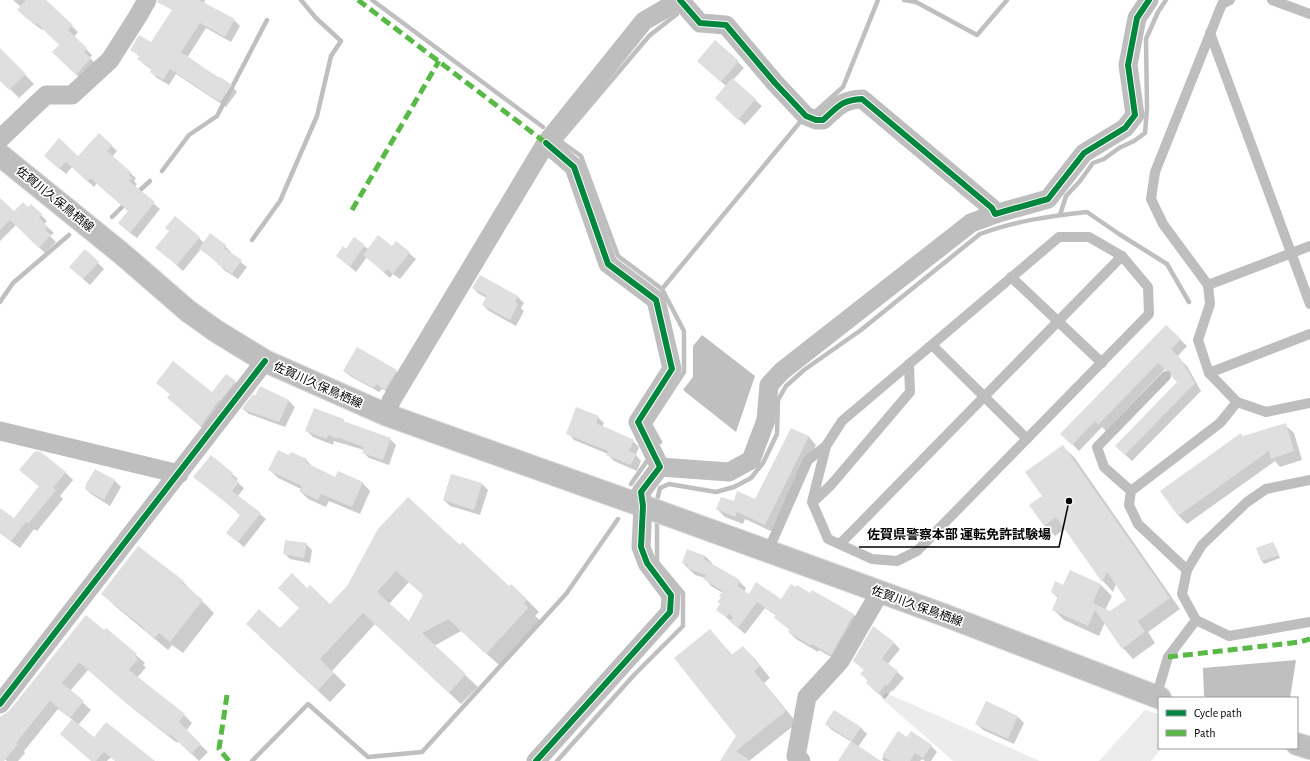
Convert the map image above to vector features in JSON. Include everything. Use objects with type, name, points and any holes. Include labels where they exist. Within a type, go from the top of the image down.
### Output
[{"type":"main road","name":"佐賀川久保鳥栖線","points":[[0,155],[121,254],[188,312],[216,332],[265,361],[387,415],[768,551],[1158,697]]},
{"type":"main road","points":[[1298,744],[1310,748]]},
{"type":"street","points":[[0,138],[46,95],[72,95],[105,65],[110,60],[147,0]]},
{"type":"street","points":[[387,415],[391,401],[546,143],[644,21],[668,7],[674,0]]},
{"type":"street","points":[[680,0],[700,23],[726,25],[775,83],[806,116],[816,120],[823,120],[843,103],[850,100],[862,99],[992,208],[994,214]]},
{"type":"street","points":[[660,467],[729,472],[751,460],[766,420],[769,384],[782,372],[971,223],[994,214],[1048,199],[1084,153],[1125,128],[1135,115],[1128,65],[1137,18],[1149,0]]},
{"type":"street","points":[[546,143],[574,167],[608,264],[656,300],[672,369],[638,422],[660,467]]},
{"type":"street","points":[[0,704],[265,361]]},
{"type":"street","points":[[0,431],[179,474]]},
{"type":"street","points":[[536,761],[670,612],[671,595],[647,563],[642,547],[643,506],[641,492],[660,467]]},
{"type":"street","points":[[801,761],[796,756],[807,697],[840,660],[880,592]]},
{"type":"lane","points":[[1230,0],[1222,4],[1210,33],[1155,172],[1151,199],[1162,224],[1208,285],[1210,304],[1198,340],[1209,373],[1237,402],[1266,412],[1310,403]]},
{"type":"lane","points":[[1272,0],[1310,15]]},
{"type":"lane","points":[[1210,33],[1310,304]]},
{"type":"lane","points":[[1059,237],[1089,237],[1122,256],[1148,287],[1149,314],[917,551],[897,561],[872,559],[828,539],[812,502],[826,446],[842,421],[1059,237]]},
{"type":"lane","points":[[1208,285],[1310,246]]},
{"type":"lane","points":[[840,544],[1122,256]]},
{"type":"lane","points":[[1012,278],[1102,363]]},
{"type":"lane","points":[[1209,373],[1310,334]]},
{"type":"lane","points":[[932,345],[1027,439]]},
{"type":"lane","points":[[812,502],[831,485],[910,392],[909,364]]},
{"type":"lane","points":[[1131,491],[1104,467],[1097,447],[1166,376]]},
{"type":"lane","points":[[1187,570],[1138,524],[1129,506],[1131,491],[1220,423],[1237,402]]},
{"type":"lane","points":[[768,551],[808,460],[826,446]]},
{"type":"lane","points":[[1310,480],[1266,489],[1246,502],[1202,545],[1187,570],[1182,594],[1196,620],[1229,636],[1310,622]]},
{"type":"lane","points":[[1158,697],[1168,657],[1196,620]]},
{"type":"shaded area","points":[[702,335],[755,376],[736,432],[683,390],[693,377],[693,346]]},
{"type":"shaded area","points":[[1296,660],[1290,697],[1207,697],[1204,696],[1203,668]]},
{"type":"shaded area","points":[[886,693],[1040,761],[953,761],[881,698]]},
{"type":"shaded area","points":[[1145,710],[1158,714],[1158,749],[1161,749],[1151,761],[1099,761]]},
{"type":"building","points":[[26,0],[46,0],[73,25],[68,30],[87,48],[84,52],[91,58],[76,75],[52,52],[59,45],[37,23],[35,25],[17,10]]},
{"type":"building","points":[[158,0],[199,0],[235,19],[225,37],[200,23],[181,52],[232,85],[220,102],[170,69],[163,80],[150,72],[152,69],[137,59],[140,56],[130,50],[139,35],[151,42],[172,10],[157,2]]},
{"type":"building","points":[[715,40],[739,61],[721,82],[697,61]]},
{"type":"building","points":[[0,48],[26,74],[9,90],[0,81]]},
{"type":"building","points":[[732,78],[756,99],[738,120],[715,98]]},
{"type":"building","points":[[99,133],[112,145],[107,151],[131,172],[129,175],[132,178],[129,181],[155,202],[130,233],[118,223],[128,211],[90,178],[88,182],[66,162],[59,169],[44,156],[59,138],[78,156]]},
{"type":"building","points":[[0,198],[14,211],[23,202],[28,207],[31,204],[42,214],[39,218],[48,227],[45,230],[51,235],[39,248],[10,220],[0,230]]},
{"type":"building","points":[[175,216],[200,237],[177,265],[155,248],[169,231],[165,228]]},
{"type":"building","points":[[210,233],[226,245],[224,248],[242,260],[232,274],[199,249]]},
{"type":"building","points":[[378,235],[392,246],[396,241],[410,252],[393,274],[387,269],[384,272],[363,255]]},
{"type":"building","points":[[354,237],[365,245],[350,267],[336,256],[343,246],[346,249]]},
{"type":"building","points":[[85,249],[99,262],[83,279],[69,267]]},
{"type":"building","points":[[480,275],[518,296],[515,302],[518,304],[510,320],[482,305],[487,296],[472,288]]},
{"type":"building","points":[[1166,325],[1181,339],[1171,349],[1180,358],[1195,383],[1125,455],[1115,446],[1177,382],[1172,377],[1170,371],[1165,370],[1158,363],[1098,425],[1095,421],[1072,445],[1060,434]]},
{"type":"building","points":[[357,347],[397,370],[385,390],[376,384],[374,388],[343,371]]},
{"type":"building","points":[[173,361],[212,392],[226,374],[236,381],[220,401],[219,400],[201,426],[167,398],[170,394],[156,383]]},
{"type":"building","points":[[260,386],[289,400],[279,422],[242,409],[253,394],[255,396]]},
{"type":"building","points":[[576,407],[599,416],[596,423],[634,440],[629,451],[636,454],[631,465],[606,455],[608,451],[566,434]]},
{"type":"building","points":[[314,408],[344,419],[343,421],[391,438],[383,460],[362,453],[364,447],[337,437],[337,439],[328,435],[327,439],[305,431]]},
{"type":"building","points":[[1286,423],[1294,451],[1271,459],[1269,451],[1178,516],[1160,491],[1241,433],[1243,436]]},
{"type":"building","points":[[791,428],[809,436],[765,525],[737,512],[735,517],[716,509],[721,497],[734,501],[737,491],[755,499]]},
{"type":"building","points":[[1063,445],[1170,598],[1138,621],[1145,632],[1122,649],[1095,610],[1088,626],[1052,610],[1058,596],[1051,592],[1055,581],[1063,585],[1070,570],[1101,584],[1093,603],[1110,611],[1126,600],[1107,572],[1102,582],[1056,517],[1044,526],[1029,505],[1042,496],[1025,472]]},
{"type":"building","points":[[278,450],[289,455],[291,452],[307,459],[305,462],[335,477],[338,471],[363,482],[352,507],[321,494],[318,500],[299,491],[302,486],[268,470]]},
{"type":"building","points":[[35,451],[41,452],[66,472],[53,488],[56,490],[28,524],[26,522],[11,541],[0,532],[0,508],[14,518],[39,486],[19,470]]},
{"type":"building","points":[[211,455],[233,473],[231,476],[239,482],[232,491],[261,513],[238,542],[226,533],[240,515],[237,513],[238,512],[193,477]]},
{"type":"building","points":[[95,469],[115,480],[104,500],[86,490],[86,484]]},
{"type":"building","points":[[451,474],[482,483],[474,510],[443,500]]},
{"type":"building","points":[[408,497],[460,545],[462,542],[509,586],[511,584],[527,599],[524,603],[528,608],[486,654],[448,619],[422,633],[466,674],[449,693],[363,613],[320,659],[334,673],[318,690],[246,624],[259,609],[280,628],[299,608],[278,588],[292,573],[307,588],[310,585],[330,604],[347,586],[378,529]],"holes":[[[396,571],[423,595],[409,621],[377,592]]]},
{"type":"building","points":[[285,540],[307,543],[304,558],[283,554]]},
{"type":"building","points":[[1273,542],[1278,556],[1261,561],[1256,548]]},
{"type":"building","points":[[138,546],[184,581],[182,583],[203,600],[170,642],[159,633],[155,638],[101,594]]},
{"type":"building","points":[[687,549],[705,556],[704,559],[740,580],[737,586],[749,594],[756,582],[781,599],[791,584],[796,587],[797,585],[810,593],[812,590],[854,614],[831,655],[812,644],[811,646],[788,632],[790,629],[774,618],[776,615],[757,602],[738,628],[730,622],[733,617],[729,614],[726,617],[716,610],[720,604],[717,602],[721,598],[719,596],[723,591],[703,579],[706,575],[687,568],[688,565],[682,563]]},
{"type":"building","points":[[86,615],[104,630],[106,628],[137,654],[135,656],[138,659],[129,670],[185,714],[179,722],[201,744],[191,754],[170,734],[169,736],[126,703],[79,662],[62,683],[84,701],[70,718],[50,701],[16,743],[18,744],[4,761],[0,761],[0,717],[9,711]]},
{"type":"building","points":[[873,626],[894,642],[882,659],[898,671],[887,686],[885,685],[878,694],[866,683],[868,680],[860,674],[864,670],[853,661]]},
{"type":"building","points":[[710,629],[731,655],[743,646],[760,666],[754,671],[786,711],[736,751],[751,761],[720,761],[736,736],[674,658]]},
{"type":"building","points":[[986,701],[1018,716],[1008,739],[975,724]]},
{"type":"building","points":[[834,710],[861,727],[852,741],[825,724]]},
{"type":"building","points":[[72,719],[94,737],[106,722],[155,761],[115,761],[104,752],[96,761],[91,761],[60,734]]},
{"type":"building","points":[[898,731],[907,737],[911,731],[932,745],[923,758],[915,753],[910,761],[891,761],[882,756]]},
{"type":"building","points":[[851,741],[881,761],[838,761]]},
{"type":"waterway","points":[[252,240],[280,201],[317,116],[331,56],[341,41],[316,18],[301,0]]},
{"type":"waterway","points":[[372,0],[543,127]]},
{"type":"waterway","points":[[815,112],[843,87],[878,0]]},
{"type":"waterway","points":[[904,0],[916,2],[977,35],[1007,0]]},
{"type":"waterway","points":[[1060,215],[1066,196],[1080,181],[1093,163],[1104,159],[1119,148],[1134,141],[1145,133],[1147,109],[1146,39],[1158,12],[1166,0]]},
{"type":"waterway","points":[[662,289],[618,256],[581,156],[560,141],[649,36],[677,14]]},
{"type":"waterway","points":[[162,171],[189,135],[217,116],[267,20]]},
{"type":"waterway","points":[[660,442],[650,424],[684,372],[684,331],[662,289],[801,121]]},
{"type":"waterway","points":[[137,193],[150,181]]},
{"type":"waterway","points":[[112,217],[127,202]]},
{"type":"waterway","points":[[656,504],[660,488],[669,484],[716,492],[734,487],[751,478],[763,463],[777,434],[778,400],[786,386],[804,370],[861,330],[980,234],[993,229],[1046,217],[1087,212],[1167,264],[1189,302]]},
{"type":"waterway","points":[[0,302],[13,283],[69,235]]},
{"type":"waterway","points":[[631,484],[647,461]]},
{"type":"waterway","points":[[557,761],[634,675],[683,626],[683,593],[657,562],[657,517]]},
{"type":"waterway","points":[[252,761],[308,704],[368,757],[422,752],[566,594],[618,519]]},
{"type":"marked path","points":[[358,0],[546,143]]},
{"type":"marked path","points":[[352,210],[439,61]]},
{"type":"marked path","points":[[1168,657],[1300,642],[1310,639]]},
{"type":"marked path","points":[[227,695],[219,749],[229,761]]},
{"type":"cycle path","points":[[680,0],[700,23],[726,25],[775,83],[806,116],[816,120],[823,120],[840,105],[849,101],[862,99],[992,208],[995,214],[1048,199],[1084,153],[1125,128],[1135,115],[1128,65],[1137,18],[1149,0]]},
{"type":"cycle path","points":[[536,761],[670,612],[671,595],[647,563],[641,547],[643,506],[641,492],[660,467],[638,422],[672,369],[656,300],[608,264],[574,167],[546,143]]},
{"type":"cycle path","points":[[0,704],[265,361]]},
{"type":"place","name":"佐賀県警察本部 運転免許試験場","points":[[1069,501]]}]
